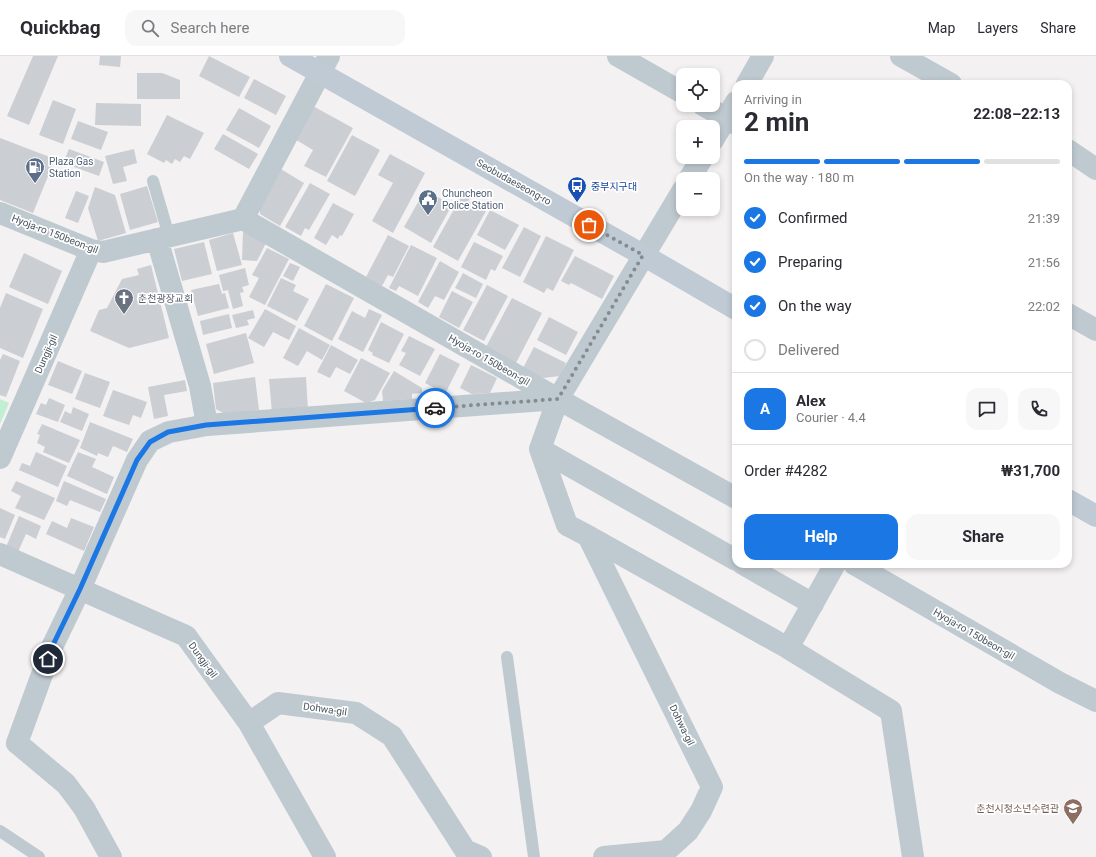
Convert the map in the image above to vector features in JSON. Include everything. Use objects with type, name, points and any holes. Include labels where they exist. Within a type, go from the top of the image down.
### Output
[{"type":"street","name":"Seobudaeseong-ro","points":[[290,56],[324,64],[732,308]]},
{"type":"street","points":[[618,56],[676,89]]},
{"type":"street","points":[[749,80],[763,56]]},
{"type":"street","points":[[901,56],[944,80]]},
{"type":"street","points":[[244,219],[324,64]]},
{"type":"street","points":[[720,111],[732,115]]},
{"type":"street","points":[[720,131],[732,116]]},
{"type":"street","points":[[1072,154],[1095,168]]},
{"type":"street","points":[[676,201],[558,399],[540,450],[567,525],[788,648],[891,711],[913,857]]},
{"type":"street","name":"Hyoja-ro 150beon-gil","points":[[0,213],[91,250],[103,252],[244,219],[558,399],[732,496]]},
{"type":"street","points":[[163,238],[200,386],[206,425]]},
{"type":"street","name":"Dungji-gil","points":[[0,458],[91,250]]},
{"type":"street","points":[[1072,316],[1096,330]]},
{"type":"street","points":[[110,857],[84,808],[66,784],[17,744],[52,647],[80,589],[137,460],[150,442],[168,432],[206,425],[558,399]]},
{"type":"street","points":[[540,450],[732,558]]},
{"type":"street","points":[[1072,502],[1096,516]]},
{"type":"street","name":"Dohwa-gil","points":[[588,536],[712,787],[701,811],[688,831],[666,854],[604,857]]},
{"type":"street","name":"Dungji-gil","points":[[0,554],[186,636],[249,723],[325,857]]},
{"type":"street","points":[[749,568],[813,604]]},
{"type":"street","points":[[788,648],[833,568]]},
{"type":"street","name":"Hyoja-ro 150beon-gil","points":[[861,568],[1060,683],[1096,701]]},
{"type":"street","name":"Dohwa-gil","points":[[249,723],[278,703],[356,714],[392,736],[465,850],[481,857]]},
{"type":"lane","points":[[153,181],[163,238]]},
{"type":"lane","points":[[507,657],[534,857]]},
{"type":"lane","points":[[0,831],[39,857]]},
{"type":"green space","points":[[0,399],[9,403],[0,424]]},
{"type":"building","points":[[33,56],[58,56],[29,125],[7,116]]},
{"type":"building","points":[[100,56],[121,56],[120,67],[99,65]]},
{"type":"building","points":[[209,56],[250,77],[239,97],[199,76]]},
{"type":"building","points":[[137,73],[162,73],[180,80],[180,99],[137,99]]},
{"type":"building","points":[[254,79],[286,96],[276,115],[244,98]]},
{"type":"building","points":[[53,100],[76,109],[63,144],[39,135]]},
{"type":"building","points":[[96,103],[141,104],[141,126],[95,125]]},
{"type":"building","points":[[311,105],[353,128],[326,177],[304,166],[313,150],[293,138]]},
{"type":"building","points":[[239,108],[271,126],[259,148],[226,130]]},
{"type":"building","points":[[167,115],[204,133],[190,159],[184,156],[180,162],[175,159],[172,164],[166,160],[164,163],[147,154]]},
{"type":"building","points":[[78,121],[108,132],[101,150],[71,139]]},
{"type":"building","points":[[223,134],[258,154],[249,169],[214,149]]},
{"type":"building","points":[[352,135],[380,150],[355,196],[327,181]]},
{"type":"building","points":[[0,138],[55,159],[33,213],[0,200]]},
{"type":"building","points":[[69,149],[104,162],[99,176],[63,163]]},
{"type":"building","points":[[134,149],[137,163],[123,167],[127,181],[113,184],[105,156]]},
{"type":"building","points":[[390,154],[425,173],[393,233],[372,221],[393,183],[378,175]]},
{"type":"building","points":[[279,168],[304,183],[280,226],[260,214],[260,201]]},
{"type":"building","points":[[310,183],[330,194],[309,230],[305,228],[301,236],[285,227]]},
{"type":"building","points":[[147,186],[158,222],[130,230],[120,194]]},
{"type":"building","points":[[95,187],[115,195],[126,233],[98,241],[88,208]]},
{"type":"building","name":"Chuncheon Police Station","points":[[425,190],[452,205],[431,243],[404,227]]},
{"type":"building","points":[[76,191],[89,196],[78,223],[65,218]]},
{"type":"building","points":[[463,193],[470,198],[468,201],[486,211],[458,261],[433,247]]},
{"type":"building","points":[[333,203],[354,214],[342,236],[340,235],[338,239],[332,235],[326,245],[314,238]]},
{"type":"building","points":[[490,210],[519,225],[505,250],[477,235]]},
{"type":"building","points":[[524,227],[541,236],[520,277],[502,268]]},
{"type":"building","points":[[243,232],[256,233],[268,239],[257,261],[242,260]]},
{"type":"building","points":[[233,233],[242,265],[217,271],[209,240]]},
{"type":"building","points":[[388,235],[409,246],[393,277],[388,275],[382,286],[366,277]]},
{"type":"building","points":[[546,236],[574,250],[553,291],[547,288],[544,293],[523,282]]},
{"type":"building","points":[[204,242],[212,274],[182,281],[174,249]]},
{"type":"building","points":[[474,242],[503,256],[495,271],[491,269],[486,280],[461,267]]},
{"type":"building","points":[[411,245],[437,258],[418,296],[399,286],[396,291],[389,288]]},
{"type":"building","points":[[267,248],[289,259],[265,305],[249,297],[259,278],[252,275]]},
{"type":"building","points":[[24,253],[62,271],[48,304],[9,287]]},
{"type":"building","points":[[575,256],[614,276],[602,299],[571,283],[569,285],[561,281]]},
{"type":"building","points":[[440,261],[459,272],[444,300],[435,296],[428,308],[418,302]]},
{"type":"building","points":[[290,263],[300,267],[293,281],[283,276]]},
{"type":"building","points":[[151,265],[169,338],[129,348],[90,331],[99,310],[107,308],[122,279],[139,275],[137,269]]},
{"type":"building","points":[[245,268],[249,285],[242,287],[244,292],[240,293],[243,306],[233,309],[228,290],[223,291],[219,275]]},
{"type":"building","points":[[463,273],[483,284],[476,298],[455,288]]},
{"type":"building","points":[[281,278],[296,285],[293,291],[309,299],[297,321],[267,306]]},
{"type":"building","points":[[219,284],[222,294],[225,293],[229,308],[198,316],[191,290]]},
{"type":"building","points":[[326,284],[354,298],[332,341],[304,326]]},
{"type":"building","points":[[487,285],[508,296],[484,341],[463,330]]},
{"type":"building","points":[[452,291],[473,302],[459,328],[439,317]]},
{"type":"building","points":[[6,293],[43,309],[23,358],[0,348],[0,308]]},
{"type":"building","points":[[512,298],[542,313],[516,363],[486,347]]},
{"type":"building","points":[[265,309],[296,326],[289,340],[273,332],[264,347],[248,338]]},
{"type":"building","points":[[369,309],[382,315],[363,352],[338,339],[352,311],[365,318]]},
{"type":"building","points":[[253,310],[255,318],[247,320],[249,325],[236,328],[232,315]]},
{"type":"building","points":[[229,314],[232,328],[203,335],[200,321]]},
{"type":"building","points":[[549,317],[578,332],[566,355],[537,340]]},
{"type":"building","points":[[381,322],[404,334],[389,363],[372,355],[373,353],[368,350]]},
{"type":"building","points":[[299,328],[330,345],[322,360],[307,351],[298,366],[283,358]]},
{"type":"building","points":[[246,333],[254,363],[214,374],[206,344]]},
{"type":"building","points":[[409,336],[435,349],[420,376],[399,365],[406,353],[401,351]]},
{"type":"building","points":[[331,345],[358,360],[350,374],[336,367],[330,378],[317,372]]},
{"type":"building","points":[[534,347],[566,363],[560,376],[543,378],[523,368]]},
{"type":"building","points":[[3,354],[20,361],[6,397],[0,395],[0,360]]},
{"type":"building","points":[[440,354],[460,364],[445,394],[425,383]]},
{"type":"building","points":[[361,358],[390,373],[375,400],[366,403],[344,391]]},
{"type":"building","points":[[58,361],[82,371],[72,394],[48,385]]},
{"type":"building","points":[[471,365],[497,378],[490,393],[472,394],[460,388]]},
{"type":"building","points":[[394,371],[422,388],[422,393],[412,394],[412,399],[383,401],[382,391]]},
{"type":"building","points":[[85,373],[110,382],[100,408],[75,399]]},
{"type":"building","points":[[255,377],[259,410],[253,411],[254,415],[232,418],[216,409],[213,383]]},
{"type":"building","points":[[306,377],[308,411],[272,413],[269,379]]},
{"type":"building","points":[[185,380],[187,391],[164,395],[168,416],[154,419],[148,387]]},
{"type":"building","points":[[113,390],[147,402],[141,418],[133,415],[129,425],[103,416]]},
{"type":"building","points":[[49,398],[65,405],[58,422],[36,414],[41,403],[46,405]]},
{"type":"building","points":[[73,407],[89,414],[82,431],[60,422],[65,411],[71,414]]},
{"type":"building","points":[[90,422],[133,439],[127,452],[113,446],[108,457],[98,453],[97,456],[80,448]]},
{"type":"building","points":[[42,424],[80,440],[69,463],[43,452],[45,447],[37,443],[40,435],[37,434]]},
{"type":"building","points":[[36,452],[67,466],[58,487],[19,470],[22,463],[30,466]]},
{"type":"building","points":[[78,452],[96,459],[92,467],[114,477],[107,494],[67,476]]},
{"type":"building","points":[[16,481],[55,498],[44,520],[15,508],[21,496],[11,491]]},
{"type":"building","points":[[64,481],[106,499],[100,512],[70,500],[67,506],[56,501]]},
{"type":"building","points":[[0,508],[15,515],[5,539],[0,537]]},
{"type":"building","points":[[19,516],[41,526],[36,539],[26,534],[18,552],[6,547]]},
{"type":"building","points":[[71,518],[94,527],[84,551],[46,534],[52,521],[67,528]]},
{"type":"way so far","points":[[435,408],[558,399],[643,255],[589,225]]},
{"type":"place","name":"Plaza Gas Station","points":[[35,184]]},
{"type":"place","name":"중부지구대","points":[[577,203]]},
{"type":"place","name":"Chuncheon Police Station","points":[[428,216]]},
{"type":"place","name":"춘천광장교회","points":[[124,315]]},
{"type":"place","name":"춘천시청소년수련관","points":[[1073,825]]},
{"type":"route","points":[[48,659],[52,647],[80,589],[137,460],[150,442],[168,432],[206,425],[435,408]]}]
